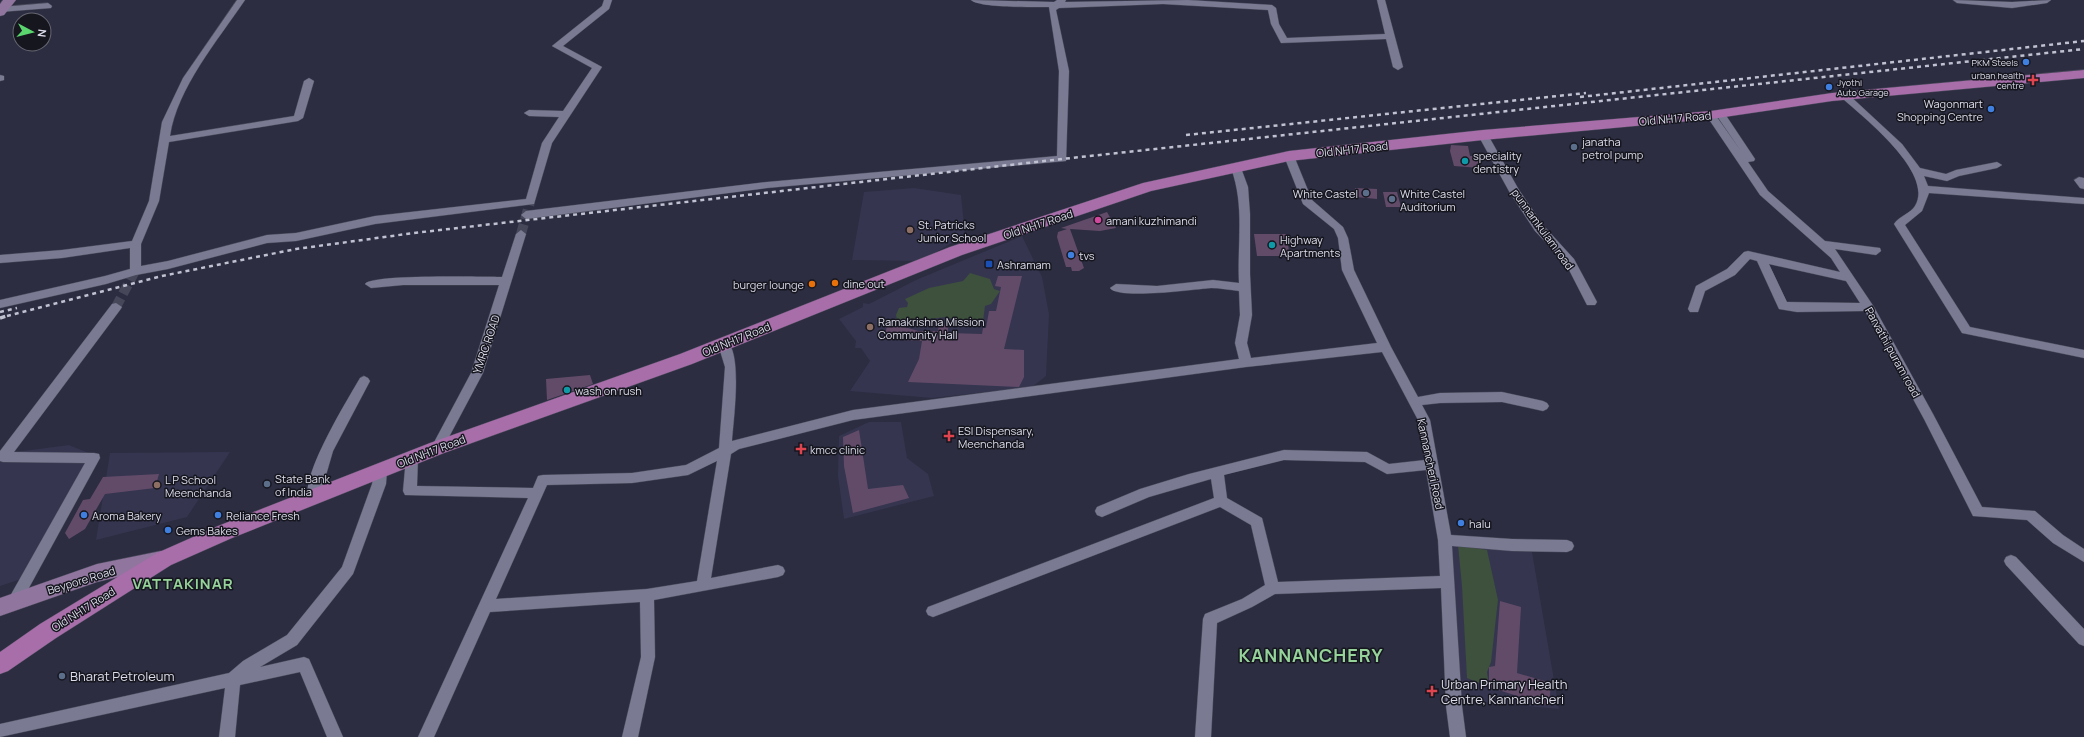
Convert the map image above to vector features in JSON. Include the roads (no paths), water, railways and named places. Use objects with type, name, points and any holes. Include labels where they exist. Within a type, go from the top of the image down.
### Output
[{"type":"main road","points":[[1,11],[10,0]]},
{"type":"main road","name":"Old NH17 Road","points":[[0,664],[48,631],[164,559],[314,495],[437,448],[651,372],[956,251],[1148,187],[1289,156],[1483,135],[1716,114],[1845,96],[2084,74]]},
{"type":"main road","name":"Beypore Road","points":[[7,605],[97,573],[164,559]]},
{"type":"street","points":[[135,271],[136,244],[154,201],[167,122],[188,78],[240,0]]},
{"type":"street","points":[[0,304],[106,280],[135,271],[168,265],[267,239],[296,237],[375,220],[530,202],[547,142],[597,67],[557,46],[606,7],[608,0]]},
{"type":"street","points":[[975,0],[996,3],[1163,1],[1272,8],[1275,24],[1284,42],[1391,36]]},
{"type":"street","points":[[1381,0],[1398,67]]},
{"type":"street","points":[[1958,0],[2012,4],[2047,0]]},
{"type":"street","points":[[526,215],[767,185],[1062,159],[1064,71],[1052,10],[1059,2]]},
{"type":"street","points":[[1,11],[48,6]]},
{"type":"street","points":[[165,140],[298,118],[309,81]]},
{"type":"street","points":[[1845,96],[1896,143],[1919,171],[1925,192],[1921,206],[1899,224],[1966,330],[2084,354]]},
{"type":"street","points":[[529,113],[566,114]]},
{"type":"street","points":[[1716,114],[1740,141],[1750,161],[1778,197]]},
{"type":"street","name":"Parvathi puram road","points":[[1716,114],[1764,193],[1835,255],[1868,307],[1929,417],[1978,512],[2030,515],[2058,539],[2084,556]]},
{"type":"street","name":"punnamkulam road","points":[[1483,135],[1514,191],[1539,228],[1570,262],[1591,302]]},
{"type":"street","name":"Kannancheri Road","points":[[1289,156],[1307,202],[1338,227],[1343,238],[1348,270],[1385,347],[1424,420],[1445,540],[1454,706],[1458,737]]},
{"type":"street","points":[[1919,171],[1947,178],[1956,173],[1975,171],[1997,165]]},
{"type":"street","points":[[1236,168],[1243,187],[1246,314],[1241,343],[1246,363]]},
{"type":"street","points":[[2084,181],[2079,180],[2084,186]]},
{"type":"street","points":[[1924,189],[2084,201]]},
{"type":"street","name":"YMRC ROAD","points":[[437,448],[477,373],[521,234]]},
{"type":"street","points":[[0,259],[62,254],[136,244]]},
{"type":"street","points":[[1823,244],[1876,252]]},
{"type":"street","points":[[1694,308],[1700,289],[1730,272],[1748,255],[1850,278]]},
{"type":"street","points":[[1761,258],[1783,306],[1797,308],[1868,307]]},
{"type":"street","points":[[371,284],[403,281],[506,281]]},
{"type":"street","points":[[1116,288],[1158,290],[1213,284],[1245,288]]},
{"type":"street","points":[[2,458],[116,308]]},
{"type":"street","points":[[703,586],[725,451],[731,367],[724,344]]},
{"type":"street","points":[[426,737],[543,480],[632,478],[688,470],[736,445],[853,414],[1246,363],[1385,347]]},
{"type":"street","points":[[314,495],[314,486],[328,450],[364,382]]},
{"type":"street","points":[[1414,402],[1440,398],[1502,397],[1543,406]]},
{"type":"street","points":[[1102,511],[1145,493],[1284,455],[1367,457],[1387,469],[1432,464]]},
{"type":"street","points":[[2,458],[94,458],[7,605]]},
{"type":"street","points":[[412,458],[410,491],[537,493]]},
{"type":"street","points":[[226,737],[233,680],[248,666],[292,640],[348,570],[379,484],[381,470]]},
{"type":"street","points":[[1217,473],[1221,501]]},
{"type":"street","points":[[1221,501],[1257,522],[1273,588]]},
{"type":"street","points":[[933,611],[1221,501]]},
{"type":"street","points":[[1445,540],[1512,545],[1567,546]]},
{"type":"street","points":[[2011,561],[2084,640]]},
{"type":"street","points":[[486,606],[647,595],[703,586],[778,571]]},
{"type":"street","points":[[1204,737],[1210,619],[1247,603],[1273,588],[1447,582]]},
{"type":"street","points":[[630,737],[648,657],[647,595]]},
{"type":"street","points":[[0,731],[304,664],[335,737]]},
{"type":"street","points":[[0,734],[28,725]]},
{"type":"tunnel","points":[[521,234],[530,202]]},
{"type":"tunnel","points":[[116,307],[135,271]]},
{"type":"railway","points":[[1580,97],[2084,41]]},
{"type":"railway","points":[[7,316],[162,276],[296,249],[414,233],[1062,159],[2084,49]]},
{"type":"railway","points":[[1186,135],[1586,93]]},
{"type":"railway","points":[[0,312],[17,308]]},
{"type":"railway","points":[[0,318],[10,315]]},
{"type":"place","name":"PKM Steels","points":[[2026,62]]},
{"type":"place","name":"urban health centre","points":[[2033,80]]},
{"type":"place","name":"Jyothi Auto Garage","points":[[1829,87]]},
{"type":"place","name":"Wagonmart Shopping Centre","points":[[1991,109]]},
{"type":"place","name":"janatha petrol pump","points":[[1574,147]]},
{"type":"place","name":"speciality dentistry","points":[[1465,161]]},
{"type":"place","name":"White Castel","points":[[1366,193]]},
{"type":"place","name":"White Castel Auditorium","points":[[1392,199]]},
{"type":"place","name":"amani kuzhimandi","points":[[1098,220]]},
{"type":"place","name":"St. Patricks Junior School","points":[[910,230]]},
{"type":"place","name":"Highway Apartments","points":[[1272,245]]},
{"type":"place","name":"tvs","points":[[1071,255]]},
{"type":"place","name":"Ashramam","points":[[989,264]]},
{"type":"place","name":"dine out","points":[[835,283]]},
{"type":"place","name":"burger lounge","points":[[812,284]]},
{"type":"place","name":"Ramakrishna Mission Community Hall","points":[[870,327]]},
{"type":"place","name":"wash on rush","points":[[567,390]]},
{"type":"place","name":"ESI Dispensary, Meenchanda","points":[[949,436]]},
{"type":"place","name":"kmcc clinic","points":[[801,449]]},
{"type":"place","name":"State Bank of India","points":[[267,484]]},
{"type":"place","name":"L P School Meenchanda","points":[[157,485]]},
{"type":"place","name":"Aroma Bakery","points":[[84,515]]},
{"type":"place","name":"Reliance Fresh","points":[[218,515]]},
{"type":"place","name":"halu","points":[[1461,523]]},
{"type":"place","name":"Gems Bakes","points":[[168,530]]},
{"type":"place","name":"Bharat Petroleum","points":[[62,676]]},
{"type":"place","name":"Urban Primary Health Centre, Kannancheri","points":[[1432,691]]},
{"type":"district","name":"VATTAKINAR","points":[[183,583]]},
{"type":"district","name":"KANNANCHERY","points":[[1311,655]]}]
